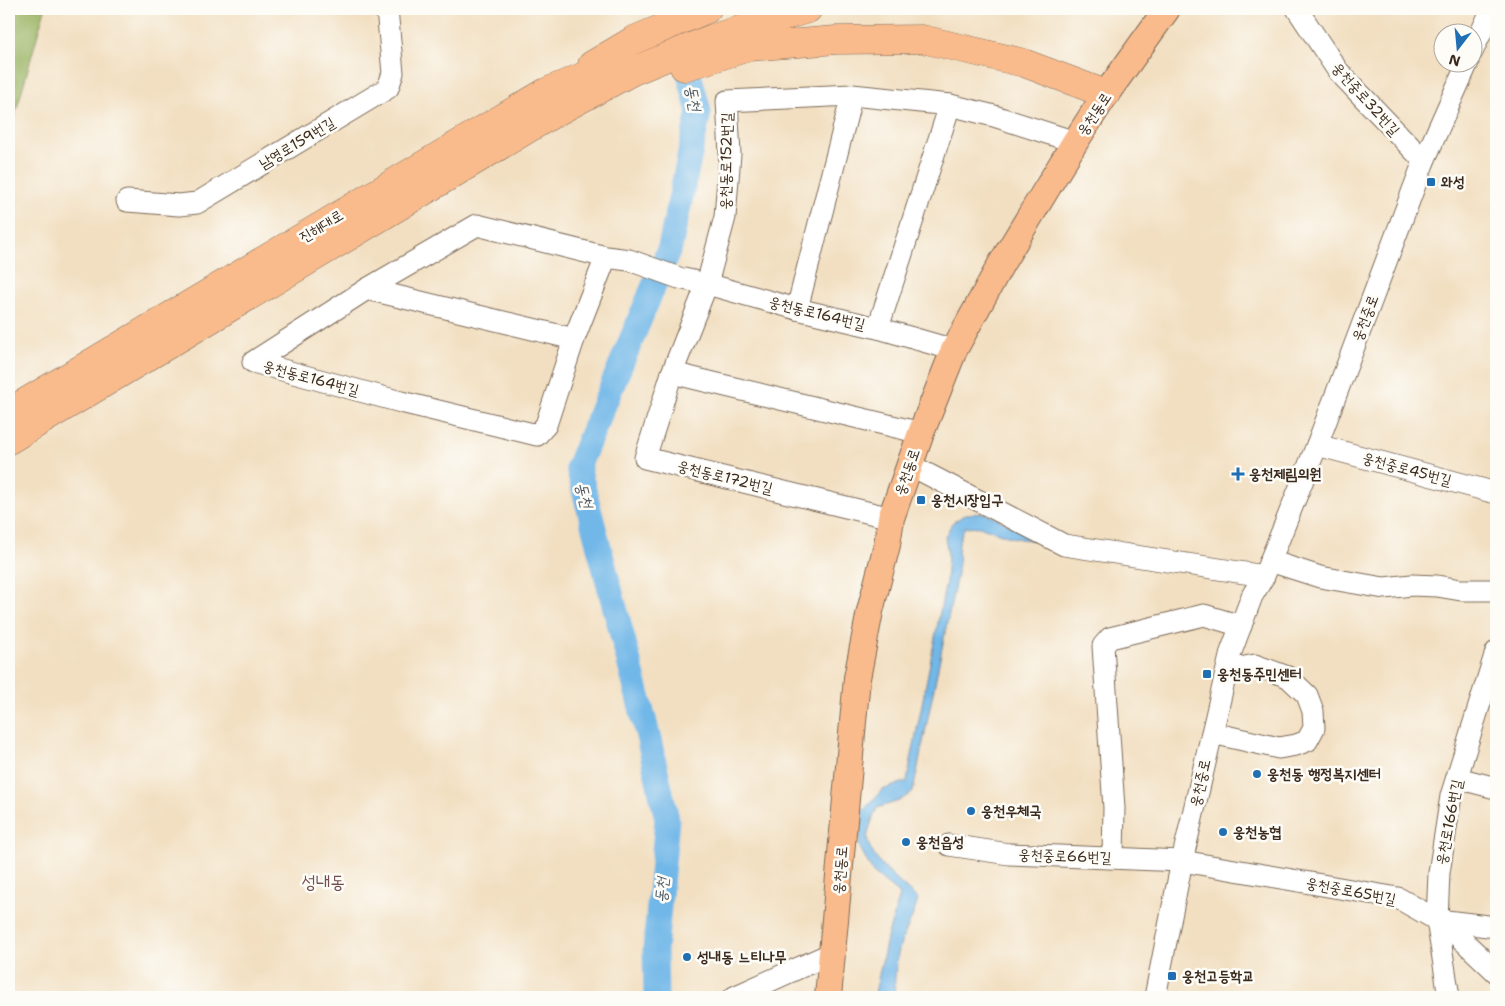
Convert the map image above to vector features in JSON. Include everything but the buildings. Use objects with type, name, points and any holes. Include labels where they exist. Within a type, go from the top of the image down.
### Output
[{"type":"highway","points":[[549,103],[635,62],[720,26],[808,9]]},
{"type":"highway","points":[[549,103],[635,62],[720,26]]},
{"type":"highway","points":[[720,26],[749,47],[836,40],[922,39],[1024,63],[1106,94]]},
{"type":"highway","name":"진해대로","points":[[9,412],[549,103]]},
{"type":"highway","name":"진해대로","points":[[9,440],[549,103]]},
{"type":"main road","name":"웅천동로","points":[[828,997],[857,678],[870,611],[887,545],[891,518],[921,433],[954,350],[1001,264],[1075,142],[1106,94],[1167,9]]},
{"type":"street","name":"남영로159번길","points":[[126,201],[179,205],[197,204],[388,88],[393,73],[387,9]]},
{"type":"street","name":"웅천중로32번길","points":[[1297,9],[1338,71],[1424,161]]},
{"type":"street","points":[[1482,30],[1492,9]]},
{"type":"street","name":"웅천중로","points":[[1155,997],[1182,861],[1231,652],[1252,596],[1267,568],[1317,445],[1424,161],[1464,72]]},
{"type":"street","points":[[797,309],[852,95]]},
{"type":"street","name":"웅천동로152번길","points":[[707,284],[725,217],[730,154],[727,101],[852,95],[950,105],[994,116],[1075,142]]},
{"type":"street","points":[[878,328],[950,105]]},
{"type":"street","name":"웅천동로164번길","points":[[606,257],[574,339],[546,426],[537,434],[401,402],[253,362],[367,289],[477,226],[606,257],[629,260],[679,278],[878,328],[954,350]]},
{"type":"street","name":"웅천동로172번길","points":[[707,284],[672,372],[645,458],[891,518]]},
{"type":"street","points":[[367,289],[574,339]]},
{"type":"street","points":[[672,372],[921,433]]},
{"type":"street","name":"웅천중로45번길","points":[[1317,445],[1496,494]]},
{"type":"street","points":[[910,465],[1064,545],[1267,568],[1384,588],[1412,585],[1437,586],[1461,590],[1496,590]]},
{"type":"street","points":[[1113,857],[1114,808],[1103,646],[1110,638],[1204,615],[1241,626]]},
{"type":"street","name":"웅천로166번길","points":[[1449,997],[1437,920],[1439,873],[1451,796],[1496,652]]},
{"type":"street","points":[[1212,733],[1279,748],[1308,741],[1314,728],[1313,711],[1307,695],[1288,677],[1255,665],[1240,668]]},
{"type":"street","points":[[1457,778],[1496,788]]},
{"type":"street","name":"웅천중로66번길","points":[[949,846],[1009,854],[1182,861]]},
{"type":"street","name":"웅천중로65번길","points":[[1182,861],[1398,898],[1437,920],[1456,934],[1496,972]]},
{"type":"street","points":[[1437,920],[1496,928]]},
{"type":"street","points":[[734,997],[832,953]]},
{"type":"green space","points":[[9,9],[45,9],[15,115],[9,128]]},
{"type":"water","points":[[985,513],[1042,540],[1018,539],[985,528],[972,526],[965,527],[959,541],[959,564],[913,792],[899,801],[877,808],[868,833],[868,842],[878,860],[894,878],[918,899],[899,950],[894,997],[874,997],[888,934],[900,895],[873,873],[859,846],[862,812],[882,790],[907,781],[946,581],[948,555],[945,537],[952,523],[966,514]]},
{"type":"waterway","name":"동천","points":[[656,997],[655,950],[667,819],[645,723],[578,467],[670,247],[699,112],[672,9]]},
{"type":"place","name":"와성","points":[[1431,182]]},
{"type":"place","name":"웅천제림의원","points":[[1238,474]]},
{"type":"place","name":"웅천시장입구","points":[[921,500]]},
{"type":"place","name":"웅천동주민센터","points":[[1207,674]]},
{"type":"place","name":"웅천동 행정복지센터","points":[[1257,774]]},
{"type":"place","name":"웅천우체국","points":[[971,811]]},
{"type":"place","name":"웅천농협","points":[[1223,832]]},
{"type":"place","name":"웅천읍성","points":[[906,842]]},
{"type":"place","name":"성내동 느티나무","points":[[687,957]]},
{"type":"place","name":"웅천고등학교","points":[[1172,976]]},
{"type":"district","name":"성내동","points":[[323,882]]}]
